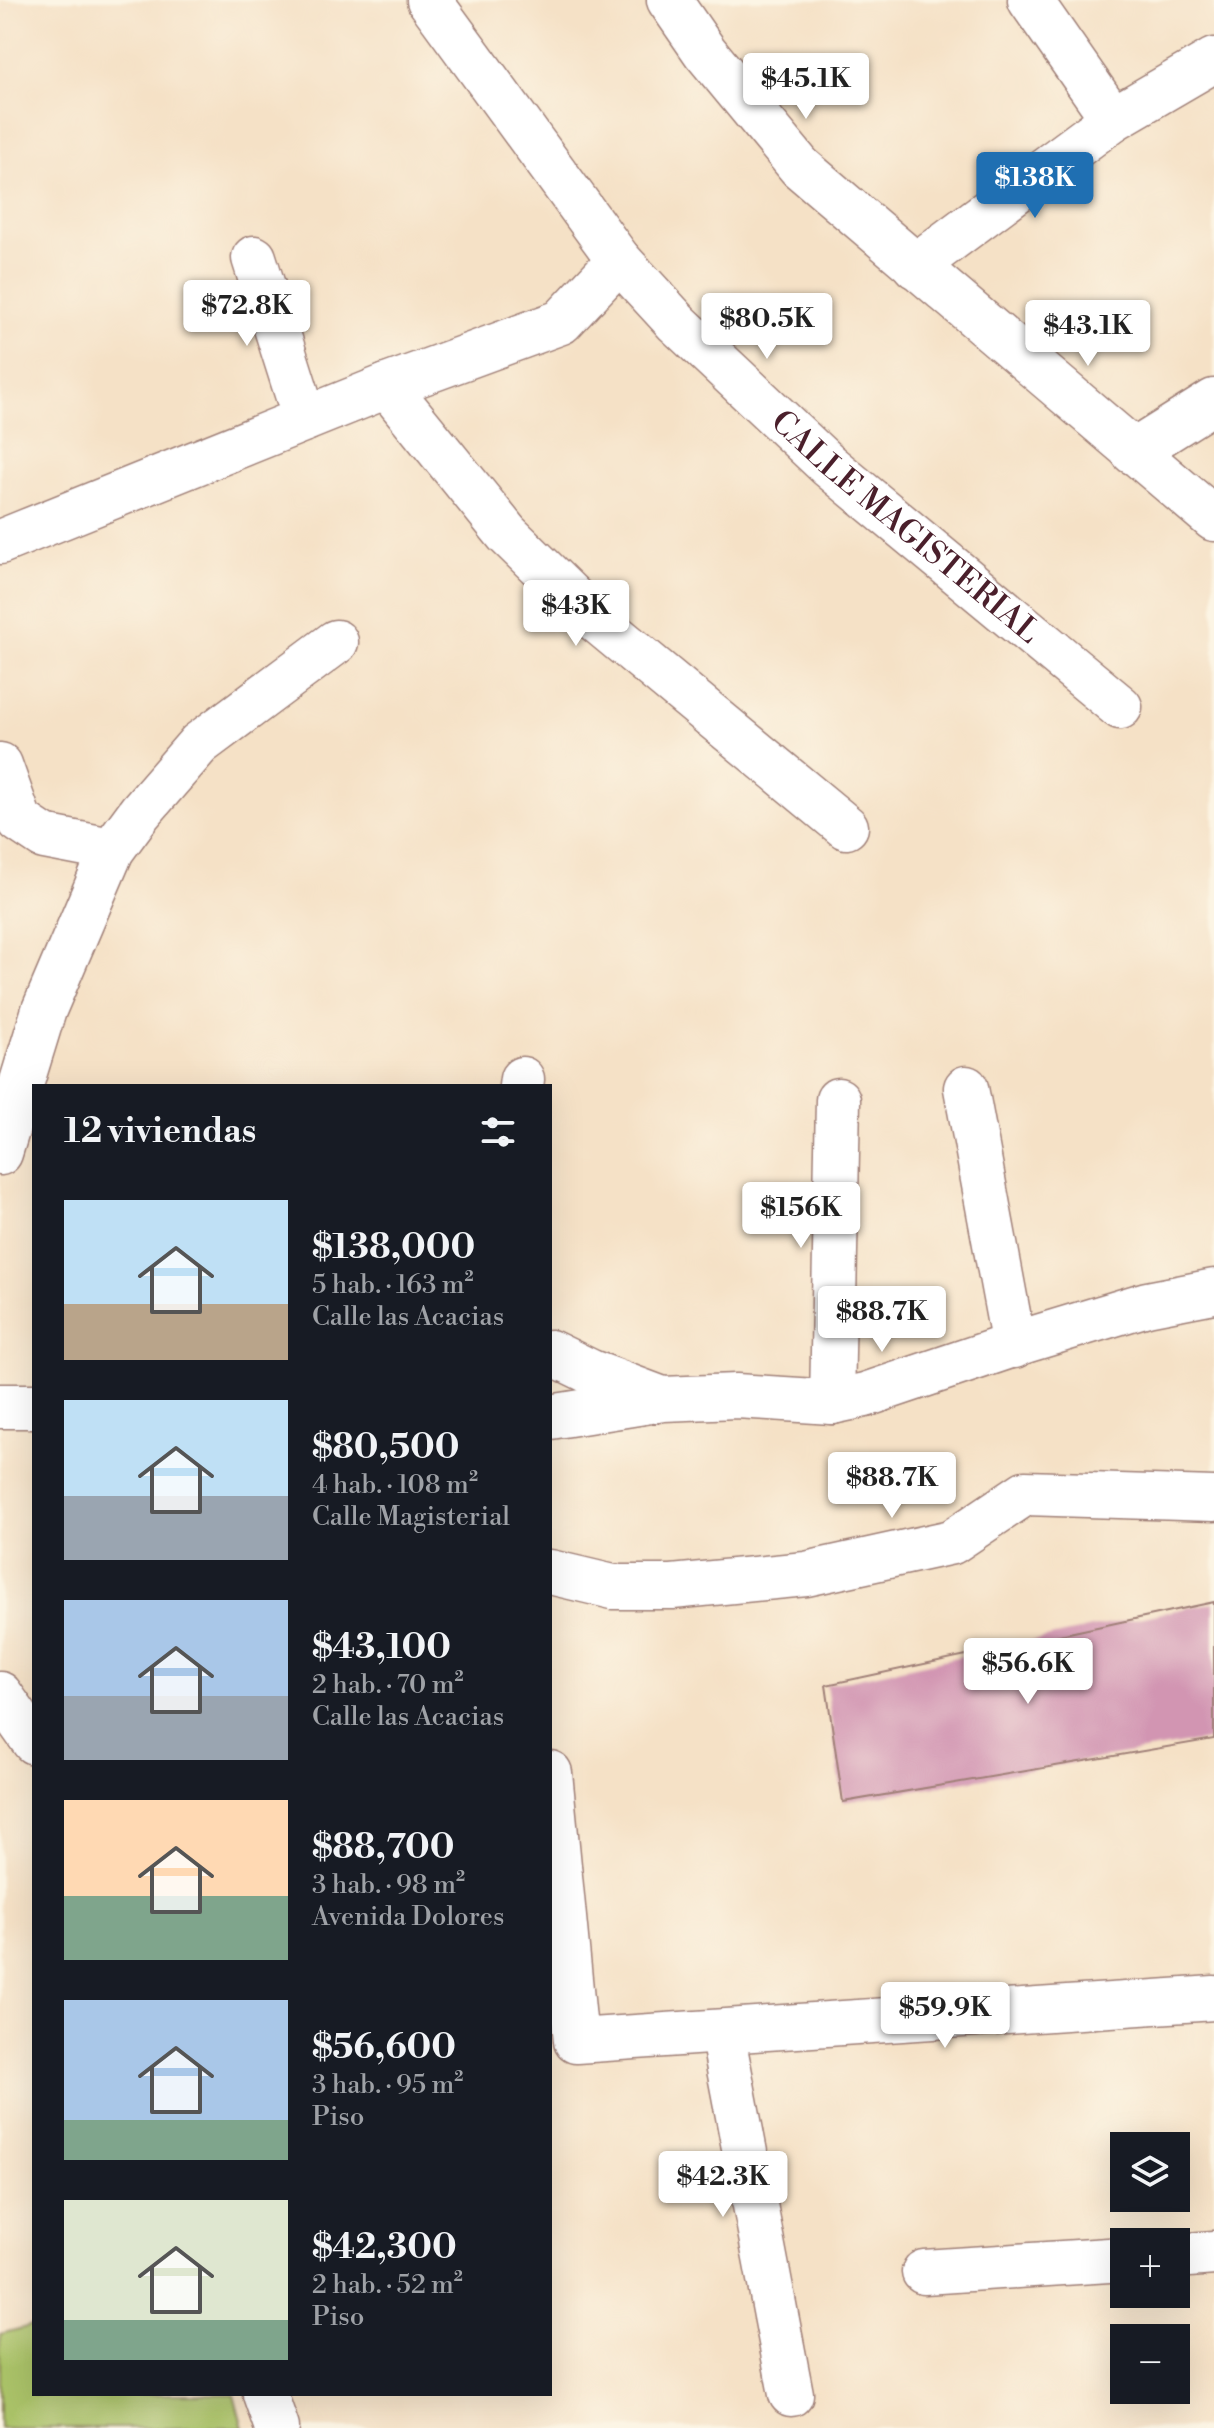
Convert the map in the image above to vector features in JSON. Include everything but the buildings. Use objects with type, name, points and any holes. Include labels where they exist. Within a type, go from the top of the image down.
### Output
[{"type":"street","name":"CALLE MAGISTERIAL","points":[[429,0],[619,260],[677,323],[829,466],[1120,707]]},
{"type":"street","points":[[669,0],[705,52],[800,167],[1214,519]]},
{"type":"street","points":[[1030,0],[1113,119]]},
{"type":"street","points":[[915,266],[1113,119],[1214,60]]},
{"type":"street","points":[[254,258],[305,419]]},
{"type":"street","points":[[0,542],[387,386],[561,322],[619,260]]},
{"type":"street","points":[[387,386],[507,534],[591,616],[846,827]]},
{"type":"street","points":[[1133,452],[1214,401]]},
{"type":"street","points":[[0,1153],[44,1010],[112,850],[140,812],[199,744],[336,642]]},
{"type":"street","points":[[0,765],[20,821],[44,837],[112,850]]},
{"type":"street","points":[[966,1088],[1014,1346]]},
{"type":"street","points":[[832,1402],[838,1100]]},
{"type":"street","points":[[552,1417],[663,1399],[736,1396],[832,1402],[865,1395],[1147,1304],[1214,1291]]},
{"type":"street","points":[[552,1353],[591,1372],[663,1399]]},
{"type":"street","points":[[0,1406],[32,1406]]},
{"type":"street","points":[[552,1572],[613,1587],[672,1587],[806,1574],[952,1542],[1025,1493],[1214,1499]]},
{"type":"street","points":[[0,1694],[32,1739]]},
{"type":"street","points":[[552,1813],[556,1893],[576,2041],[1214,1998]]},
{"type":"street","points":[[722,2032],[791,2394]]},
{"type":"street","points":[[1190,2255],[1214,2253]]},
{"type":"street","points":[[924,2272],[1110,2260]]},
{"type":"street","points":[[266,2396],[277,2428]]},
{"type":"green space","points":[[32,2326],[32,2396],[235,2396],[243,2428],[0,2428],[0,2334]]}]
